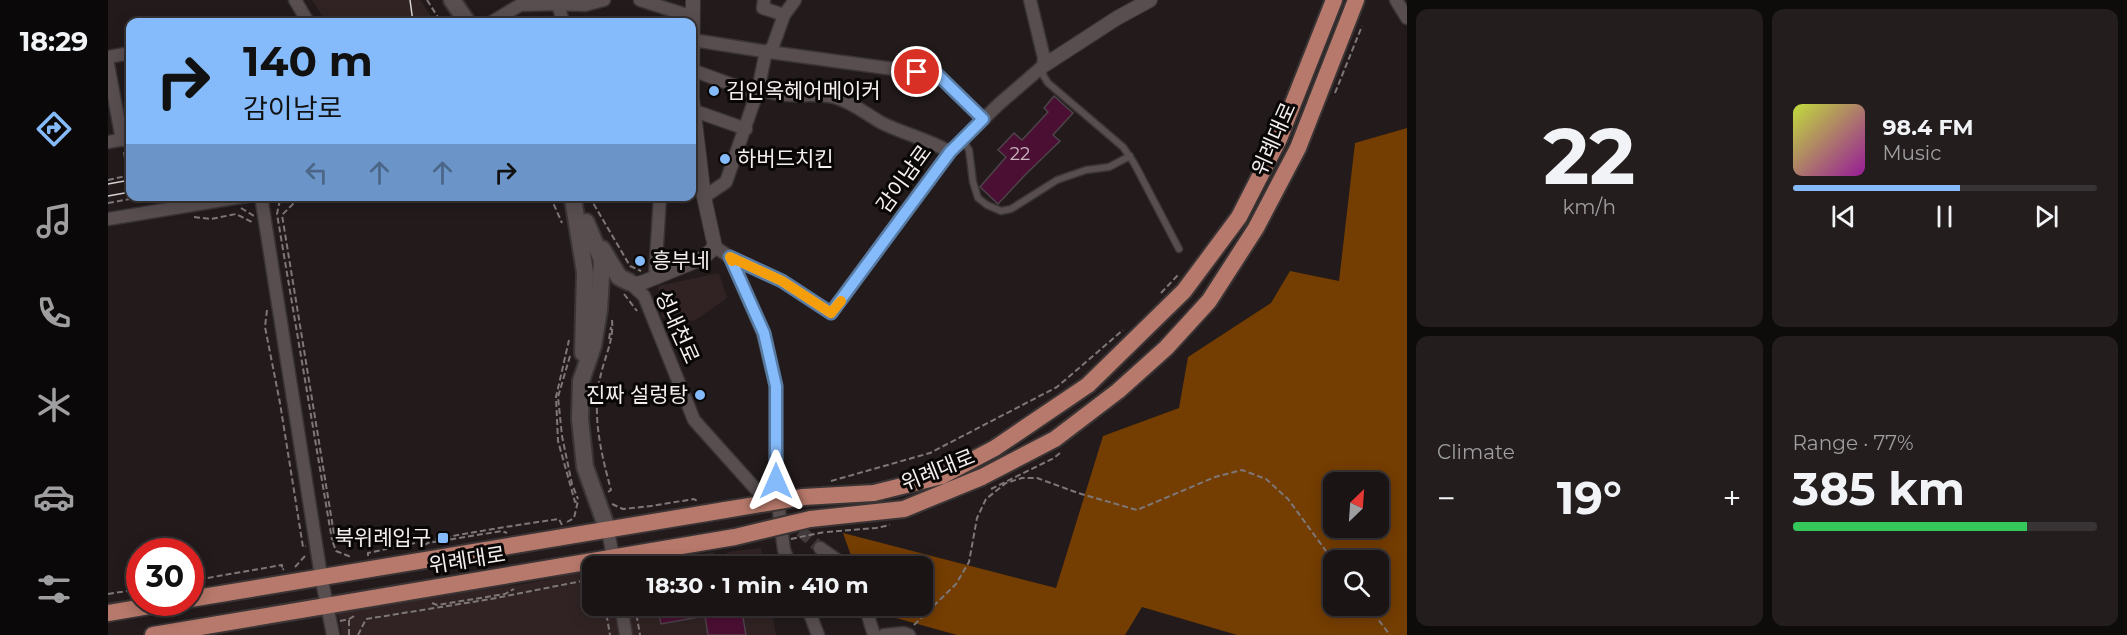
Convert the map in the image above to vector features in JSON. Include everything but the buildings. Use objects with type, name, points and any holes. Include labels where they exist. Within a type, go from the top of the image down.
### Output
[{"type":"main road","points":[[452,0],[464,18]]},
{"type":"main road","name":"위례대로","points":[[204,597],[803,497],[874,493],[942,476],[995,448],[1088,386],[1184,291],[1239,217],[1279,139],[1334,0]]},
{"type":"main road","name":"위례대로","points":[[647,556],[810,519],[904,509],[982,477],[1054,439],[1118,391],[1166,348],[1209,301],[1256,228],[1298,148],[1356,0]]},
{"type":"main road","points":[[578,201],[585,272],[580,418],[585,467],[608,531]]},
{"type":"main road","points":[[579,201],[602,260],[599,310],[593,346],[581,381]]},
{"type":"main road","points":[[586,222],[625,287]]},
{"type":"main road","name":"위례대로","points":[[153,635],[327,605],[582,568]]},
{"type":"main road","points":[[108,613],[126,610]]},
{"type":"street","points":[[295,0],[303,18]]},
{"type":"street","points":[[498,18],[520,3],[559,2],[585,5],[604,0]]},
{"type":"street","points":[[640,0],[693,17],[693,0]]},
{"type":"street","points":[[764,0],[763,8],[784,15]]},
{"type":"street","points":[[704,197],[726,182],[746,129],[765,56],[769,52],[784,15],[795,0]]},
{"type":"street","points":[[1030,0],[1044,58],[1043,66]]},
{"type":"street","name":"감이남로","points":[[730,257],[782,281],[831,313],[950,152],[983,119],[1043,66],[1117,18],[1150,0]]},
{"type":"street","points":[[1396,0],[1407,18]]},
{"type":"street","points":[[559,2],[562,18]]},
{"type":"street","points":[[696,42],[938,75],[983,119]]},
{"type":"street","points":[[108,57],[126,54]]},
{"type":"street","points":[[108,64],[126,139],[108,142]]},
{"type":"street","points":[[696,71],[752,92],[758,90],[778,94],[818,94],[836,98],[855,105],[882,122],[950,152]]},
{"type":"street","points":[[696,111],[746,129]]},
{"type":"street","points":[[696,121],[704,197],[716,247],[730,257],[764,333],[776,386],[776,481],[778,511],[786,556]]},
{"type":"street","points":[[108,219],[217,201]]},
{"type":"street","points":[[262,201],[321,576],[333,635]]},
{"type":"street","points":[[655,273],[660,201]]},
{"type":"street","name":"성내천로","points":[[625,287],[638,284],[655,273],[703,258],[716,247]]},
{"type":"street","name":"성내천로","points":[[625,287],[644,296],[693,420],[762,496]]},
{"type":"street","points":[[608,531],[613,556]]},
{"type":"street","points":[[819,548],[831,556]]},
{"type":"street","points":[[623,616],[626,635]]},
{"type":"street","points":[[811,616],[818,635]]},
{"type":"street","points":[[867,616],[874,635]]},
{"type":"street","points":[[884,635],[906,634]]},
{"type":"lane","points":[[1043,66],[1043,75],[1048,83],[1123,147],[1130,156],[1179,249]]},
{"type":"lane","points":[[962,140],[969,150],[973,182],[978,198],[1001,211],[1011,209],[1057,180],[1086,170],[1109,168],[1130,156]]},
{"type":"path","points":[[427,0],[438,18]]},
{"type":"path","points":[[108,180],[126,176]]},
{"type":"path","points":[[108,203],[126,200]]},
{"type":"path","points":[[280,201],[277,214],[332,540],[336,551],[351,557],[369,556],[368,553],[428,540],[559,519],[562,525],[574,518],[578,501],[575,502],[558,441],[556,397],[570,337]]},
{"type":"path","points":[[296,201],[282,215],[335,540],[332,540]]},
{"type":"path","points":[[552,201],[566,230]]},
{"type":"path","points":[[581,201],[630,266],[644,272],[655,273]]},
{"type":"path","points":[[193,217],[211,219],[236,214],[252,222],[254,232]]},
{"type":"path","points":[[1156,298],[1180,272]]},
{"type":"path","points":[[625,287],[628,301],[639,313]]},
{"type":"path","points":[[204,579],[282,566],[282,570],[296,567],[305,557],[307,546],[303,546],[266,327],[267,307]]},
{"type":"path","points":[[593,400],[600,361],[607,351],[611,330],[610,312],[613,330],[600,375],[596,409],[599,447],[611,490],[606,493]]},
{"type":"path","points":[[821,484],[930,453],[1057,387],[1123,330]]},
{"type":"path","points":[[906,634],[956,584],[969,562],[977,518],[986,499],[1006,483],[1022,478],[1037,478],[1137,510],[1215,477],[1242,470],[1266,479],[1288,500],[1325,550]]},
{"type":"path","points":[[612,503],[620,509],[694,499],[698,501]]},
{"type":"path","points":[[623,508],[624,513]]},
{"type":"path","points":[[358,635],[366,619],[492,599],[582,581]]},
{"type":"path","points":[[108,594],[126,591]]},
{"type":"path","points":[[607,616],[610,635]]},
{"type":"path","points":[[637,616],[640,635]]},
{"type":"path","points":[[1376,616],[1390,635]]},
{"type":"path","points":[[348,635],[349,619]]},
{"type":"shaded area","points":[[312,0],[420,0],[432,18],[323,18]]},
{"type":"shaded area","points":[[1407,128],[1407,635],[1237,635],[1142,607],[1125,635],[957,635],[889,616],[933,616],[933,556],[1056,588],[1103,436],[1179,408],[1188,357],[1271,303],[1290,271],[1339,281],[1355,143]]},
{"type":"shaded area","points":[[719,273],[727,298],[694,321],[662,318],[658,286]]},
{"type":"shaded area","points":[[843,533],[932,556],[851,556]]},
{"type":"shaded area","points":[[761,548],[762,556],[716,556],[728,552]]},
{"type":"shaded area","points":[[713,552],[716,556],[692,556]]},
{"type":"shaded area","points":[[582,572],[582,616],[773,616],[776,635],[342,635],[337,609],[524,584]]},
{"type":"tunnel","points":[[787,519],[820,548]]},
{"type":"tram line","points":[[410,0],[412,18]]},
{"type":"tram line","points":[[108,184],[126,181]]},
{"type":"tram line","points":[[108,196],[126,193]]},
{"type":"slow traffic","points":[[732,261],[730,257],[782,281],[831,313],[841,301]]},
{"type":"place","name":"김인옥헤어메이커","points":[[714,91]]},
{"type":"place","name":"하버드치킨","points":[[725,159]]},
{"type":"place","name":"흥부네","points":[[640,261]]},
{"type":"place","name":"진짜 설렁탕","points":[[700,395]]},
{"type":"place","name":"북위례입구","points":[[443,538]]},
{"type":"route","points":[[776,481],[776,386],[764,333],[730,257],[782,281],[831,313],[950,152],[983,119],[938,75],[917,72]]}]
